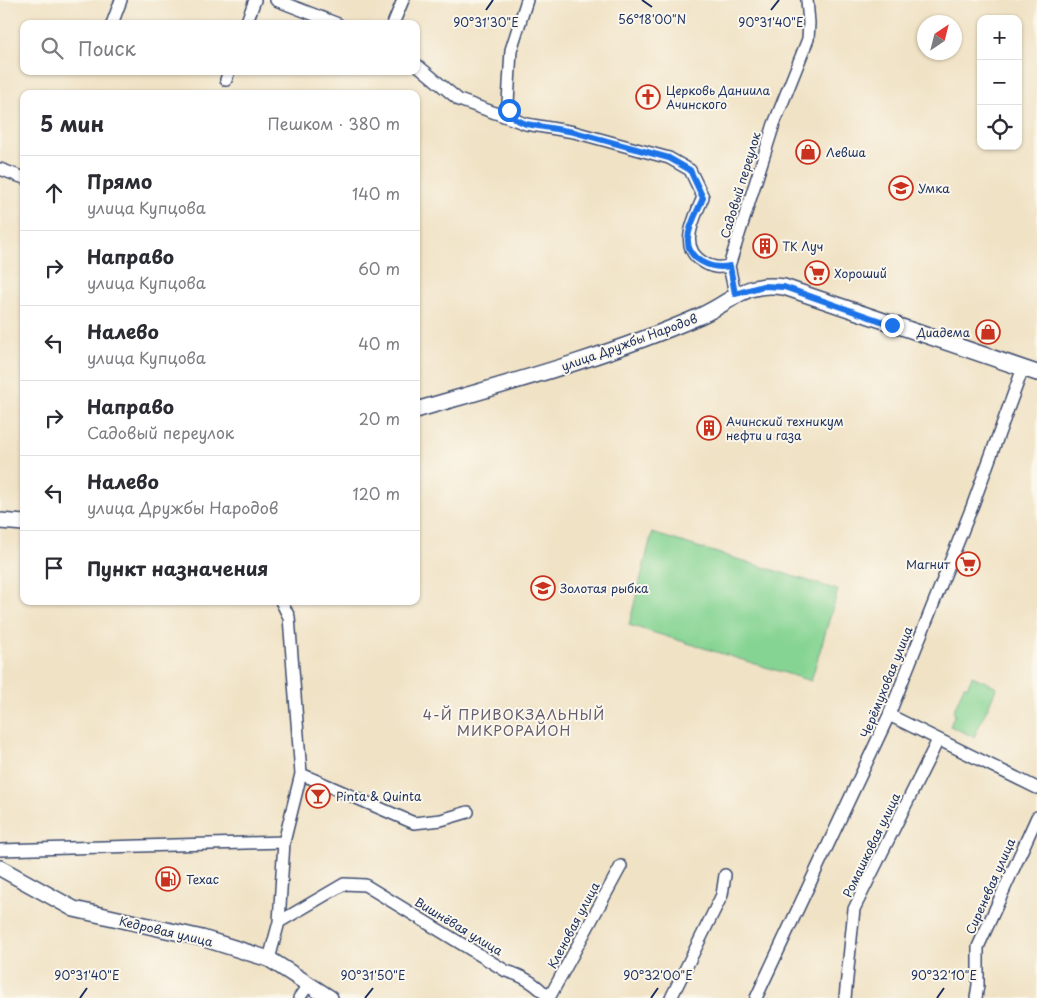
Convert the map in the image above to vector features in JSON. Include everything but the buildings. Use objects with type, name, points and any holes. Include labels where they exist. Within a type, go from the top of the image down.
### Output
[{"type":"street","points":[[114,20],[121,0]]},
{"type":"street","points":[[248,20],[255,0]]},
{"type":"street","points":[[276,0],[328,20]]},
{"type":"street","points":[[395,20],[403,0]]},
{"type":"street","points":[[515,119],[508,103],[511,50],[527,0]]},
{"type":"street","name":"Садовый переулок","points":[[735,294],[730,266],[774,124],[808,39],[810,23],[807,0]]},
{"type":"street","points":[[420,67],[460,100],[526,124],[574,132],[656,153],[690,170],[703,198],[688,237],[692,251],[696,258],[712,267],[730,266]]},
{"type":"street","points":[[0,169],[20,176]]},
{"type":"street","name":"улица Дружбы Народов","points":[[420,409],[614,350],[703,315],[735,294],[763,286],[784,287],[1030,370]]},
{"type":"street","name":"Черёмуховая улица","points":[[756,998],[889,715],[972,507],[1030,370]]},
{"type":"street","points":[[0,521],[20,523]]},
{"type":"street","points":[[269,959],[278,922],[284,842],[301,774],[300,735],[289,616],[283,605]]},
{"type":"street","points":[[889,715],[1037,788]]},
{"type":"street","name":"Ромашковая улица","points":[[846,998],[854,909],[938,740]]},
{"type":"street","points":[[301,774],[414,823],[441,820],[468,812]]},
{"type":"street","name":"Сиреневая улица","points":[[976,998],[978,947],[1037,817]]},
{"type":"street","points":[[0,850],[284,842]]},
{"type":"street","name":"Кленовая улица","points":[[549,998],[621,866]]},
{"type":"street","name":"Кедровая улица","points":[[0,868],[74,908],[202,938],[269,959],[330,998]]},
{"type":"street","points":[[671,998],[722,895],[725,875]]},
{"type":"street","name":"Вишнёвая улица","points":[[278,922],[344,884],[365,885],[506,971],[522,976],[538,986],[549,998]]},
{"type":"street","points":[[299,998],[309,984]]},
{"type":"green space","points":[[652,533],[838,590],[811,681],[629,625]]},
{"type":"green space","points":[[972,676],[997,687],[974,737],[950,726],[955,714],[953,712],[964,686],[968,686]]},
{"type":"place","name":"Церковь Даниила Ачинского","points":[[648,97]]},
{"type":"place","name":"Левша","points":[[808,152]]},
{"type":"place","name":"Умка","points":[[901,188]]},
{"type":"place","name":"ТК Луч","points":[[765,246]]},
{"type":"place","name":"Хороший","points":[[817,273]]},
{"type":"place","name":"Диадема","points":[[988,332]]},
{"type":"place","name":"Ачинский техникум нефти и газа","points":[[709,428]]},
{"type":"place","name":"Магнит","points":[[968,564]]},
{"type":"place","name":"Золотая рыбка","points":[[543,588]]},
{"type":"place","name":"Pinta & Quinta","points":[[318,796]]},
{"type":"place","name":"Техас","points":[[168,879]]},
{"type":"district","name":"4-Й ПРИВОКЗАЛЬНЫЙ МИКРОРАЙОН","points":[[514,722]]},
{"type":"route","points":[[509,110],[515,119],[526,124],[540,128],[574,132],[656,153],[690,170],[703,198],[688,237],[689,244],[696,258],[704,263],[720,268],[730,266],[735,294],[763,286],[784,287],[892,325]]}]
